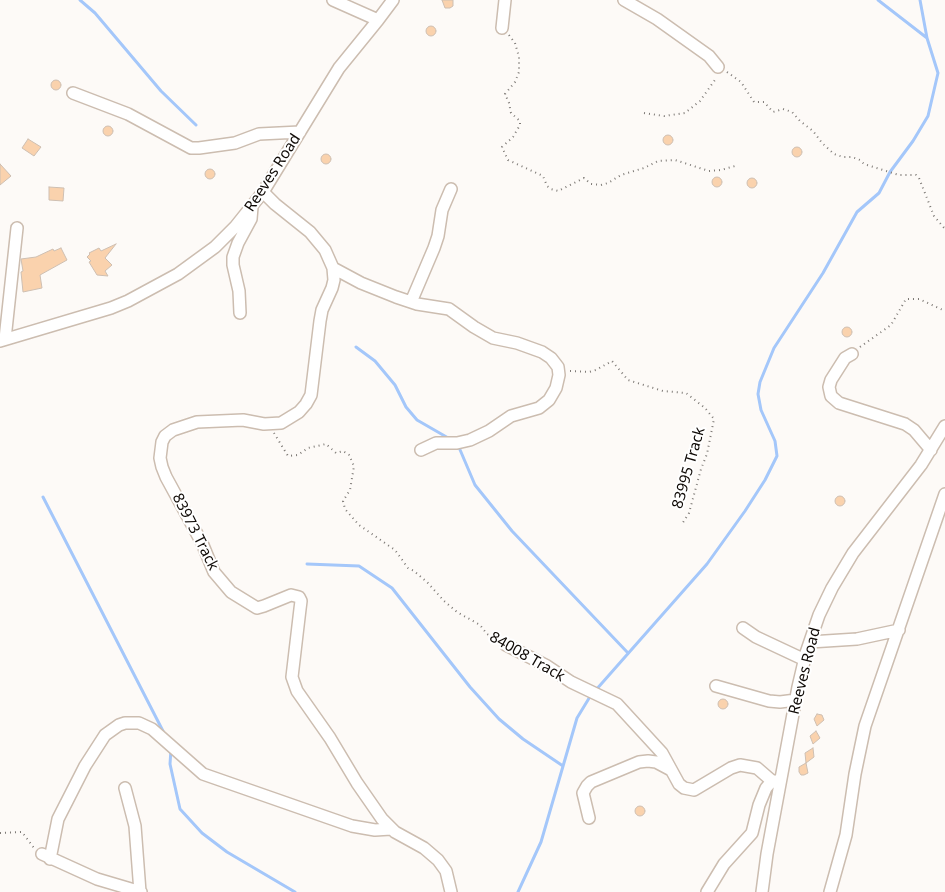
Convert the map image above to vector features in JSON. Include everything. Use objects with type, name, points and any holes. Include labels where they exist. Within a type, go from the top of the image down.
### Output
[{"type":"street","points":[[334,0],[378,20]]},
{"type":"street","name":"Reeves Road","points":[[2,340],[111,308],[152,290],[210,251],[235,227],[263,192],[339,68],[393,0]]},
{"type":"street","points":[[502,28],[505,0]]},
{"type":"street","points":[[624,0],[656,19],[709,56],[718,67]]},
{"type":"street","points":[[73,93],[128,114],[190,148],[229,145],[259,134],[300,132]]},
{"type":"street","points":[[411,302],[434,248],[442,210],[451,189]]},
{"type":"street","points":[[263,192],[326,250],[333,268],[361,283],[411,302],[449,309],[493,338],[517,343],[542,352],[551,358],[558,367],[560,375],[556,388],[549,400],[539,408],[511,416],[470,440],[457,443],[436,443],[421,450]]},
{"type":"street","points":[[240,313],[239,291],[233,257],[251,219],[252,207]]},
{"type":"street","points":[[2,340],[17,228]]},
{"type":"street","name":"83973 Track","points":[[333,268],[332,288],[322,310],[320,321],[311,396],[306,404],[299,412],[281,423],[271,424],[243,420],[210,421],[189,424],[173,430],[163,439],[160,449],[162,467],[202,543],[214,572],[231,592],[257,608],[293,595],[300,598],[293,672],[294,686],[330,738],[356,784],[382,819],[391,829],[424,848],[438,860],[446,872],[451,892]]},
{"type":"street","points":[[852,354],[846,358],[831,380],[829,387],[831,396],[839,403],[905,424],[914,430],[931,450]]},
{"type":"street","name":"Reeves Road","points":[[762,892],[777,781],[805,660],[819,615],[832,588],[853,553],[931,450],[945,426]]},
{"type":"street","points":[[830,892],[846,835],[854,774],[865,726],[899,630],[940,527],[945,494]]},
{"type":"street","points":[[743,628],[756,637],[805,660]]},
{"type":"street","points":[[810,642],[857,639],[899,630]]},
{"type":"street","name":"84008 Track","points":[[506,646],[547,666],[571,682],[617,704],[662,753],[680,786],[694,790],[731,768],[740,765],[757,768],[777,781]]},
{"type":"street","points":[[716,686],[768,701],[796,700]]},
{"type":"street","points":[[125,788],[134,826],[140,892],[97,878],[46,857],[58,820],[85,766],[105,735],[125,723],[139,723],[152,729],[203,774],[352,826],[375,830],[391,829]]},
{"type":"street","points":[[589,818],[583,793],[591,782],[648,760],[671,770]]},
{"type":"street","points":[[707,892],[722,868],[752,833],[763,794],[777,781]]},
{"type":"path","points":[[502,28],[512,38],[519,57],[519,72],[516,82],[505,94],[511,113],[520,121],[520,125],[513,137],[502,147],[508,160],[543,176],[547,186],[552,189],[558,191],[584,178],[591,184],[600,185],[608,183],[621,175],[644,168],[658,161],[675,160],[709,171],[735,166]]},
{"type":"path","points":[[644,113],[664,116],[678,115],[691,110],[715,80],[719,73],[718,67]]},
{"type":"path","points":[[718,67],[740,82],[754,102],[764,102],[773,112],[783,109],[792,112],[800,121],[813,130],[822,143],[834,154],[852,157],[864,164],[899,175],[916,175],[919,178],[934,216],[945,229]]},
{"type":"path","points":[[852,354],[891,325],[906,299],[919,299],[945,311]]},
{"type":"path","name":"83995 Track","points":[[558,367],[569,371],[589,372],[604,367],[612,361],[628,380],[663,391],[686,393],[714,419],[708,454],[701,469],[689,513],[682,524]]},
{"type":"path","name":"84008 Track","points":[[271,424],[288,456],[298,455],[308,448],[326,444],[336,453],[343,452],[349,455],[354,466],[350,490],[343,501],[345,509],[359,526],[395,550],[408,568],[427,582],[444,601],[457,612],[480,625],[487,634],[506,646]]},
{"type":"path","points":[[0,833],[22,832],[36,850],[46,857]]},
{"type":"building","points":[[442,0],[453,0],[453,6],[445,8]]},
{"type":"building","points":[[429,26],[433,26],[436,31],[435,35],[429,36],[426,33],[426,29]]},
{"type":"building","points":[[54,80],[58,80],[61,85],[60,89],[54,90],[51,87],[51,83]]},
{"type":"building","points":[[106,126],[110,126],[113,131],[112,135],[106,136],[103,133],[103,129]]},
{"type":"building","points":[[666,135],[670,135],[673,140],[672,144],[666,145],[663,142],[663,138]]},
{"type":"building","points":[[28,139],[41,147],[34,156],[22,148]]},
{"type":"building","points":[[795,147],[799,147],[802,152],[801,156],[795,157],[792,154],[792,150]]},
{"type":"building","points":[[324,154],[328,154],[331,159],[330,163],[324,164],[321,161],[321,157]]},
{"type":"building","points":[[0,164],[11,176],[0,185]]},
{"type":"building","points":[[208,169],[212,169],[215,174],[214,178],[208,179],[205,176],[205,172]]},
{"type":"building","points":[[715,177],[719,177],[722,182],[721,186],[715,187],[712,184],[712,180]]},
{"type":"building","points":[[750,178],[754,178],[757,183],[756,187],[750,188],[747,185],[747,181]]},
{"type":"building","points":[[49,187],[64,188],[63,201],[49,200]]},
{"type":"building","points":[[116,244],[105,258],[112,265],[105,271],[108,276],[97,275],[89,262],[91,261],[87,257],[89,253],[99,248],[101,251]]},
{"type":"building","points":[[61,248],[67,260],[40,275],[42,288],[23,292],[21,259],[36,257],[53,249],[54,251]]},
{"type":"building","points":[[845,327],[849,327],[852,332],[851,336],[845,337],[842,334],[842,330]]},
{"type":"building","points":[[838,496],[842,496],[845,501],[844,505],[838,506],[835,503],[835,499]]},
{"type":"building","points":[[721,699],[725,699],[728,704],[727,708],[721,709],[718,706],[718,702]]},
{"type":"building","points":[[817,714],[822,715],[824,720],[817,726],[814,719]]},
{"type":"building","points":[[816,731],[820,738],[813,744],[810,736]]},
{"type":"building","points":[[813,748],[814,757],[806,763],[805,753]]},
{"type":"building","points":[[806,763],[808,773],[801,775],[799,767]]},
{"type":"building","points":[[638,806],[642,806],[645,811],[644,815],[638,816],[635,813],[635,809]]},
{"type":"waterway","points":[[80,0],[95,13],[161,91],[196,125]]},
{"type":"waterway","points":[[878,0],[927,38]]},
{"type":"waterway","points":[[595,691],[707,564],[745,511],[765,480],[777,456],[775,441],[761,410],[758,394],[760,382],[774,348],[823,273],[857,212],[879,193],[890,172],[913,141],[928,116],[938,73],[927,38],[920,0]]},
{"type":"waterway","points":[[356,347],[375,361],[395,385],[406,407],[417,420],[450,439]]},
{"type":"waterway","points":[[458,445],[475,485],[512,531],[628,653]]},
{"type":"waterway","points":[[43,497],[165,735]]},
{"type":"waterway","points":[[307,564],[359,566],[392,588],[470,687],[499,719],[523,739],[563,766]]},
{"type":"waterway","points":[[518,892],[541,842],[577,718],[591,695]]},
{"type":"waterway","points":[[171,749],[170,764],[180,809],[202,833],[227,852],[295,892]]}]
